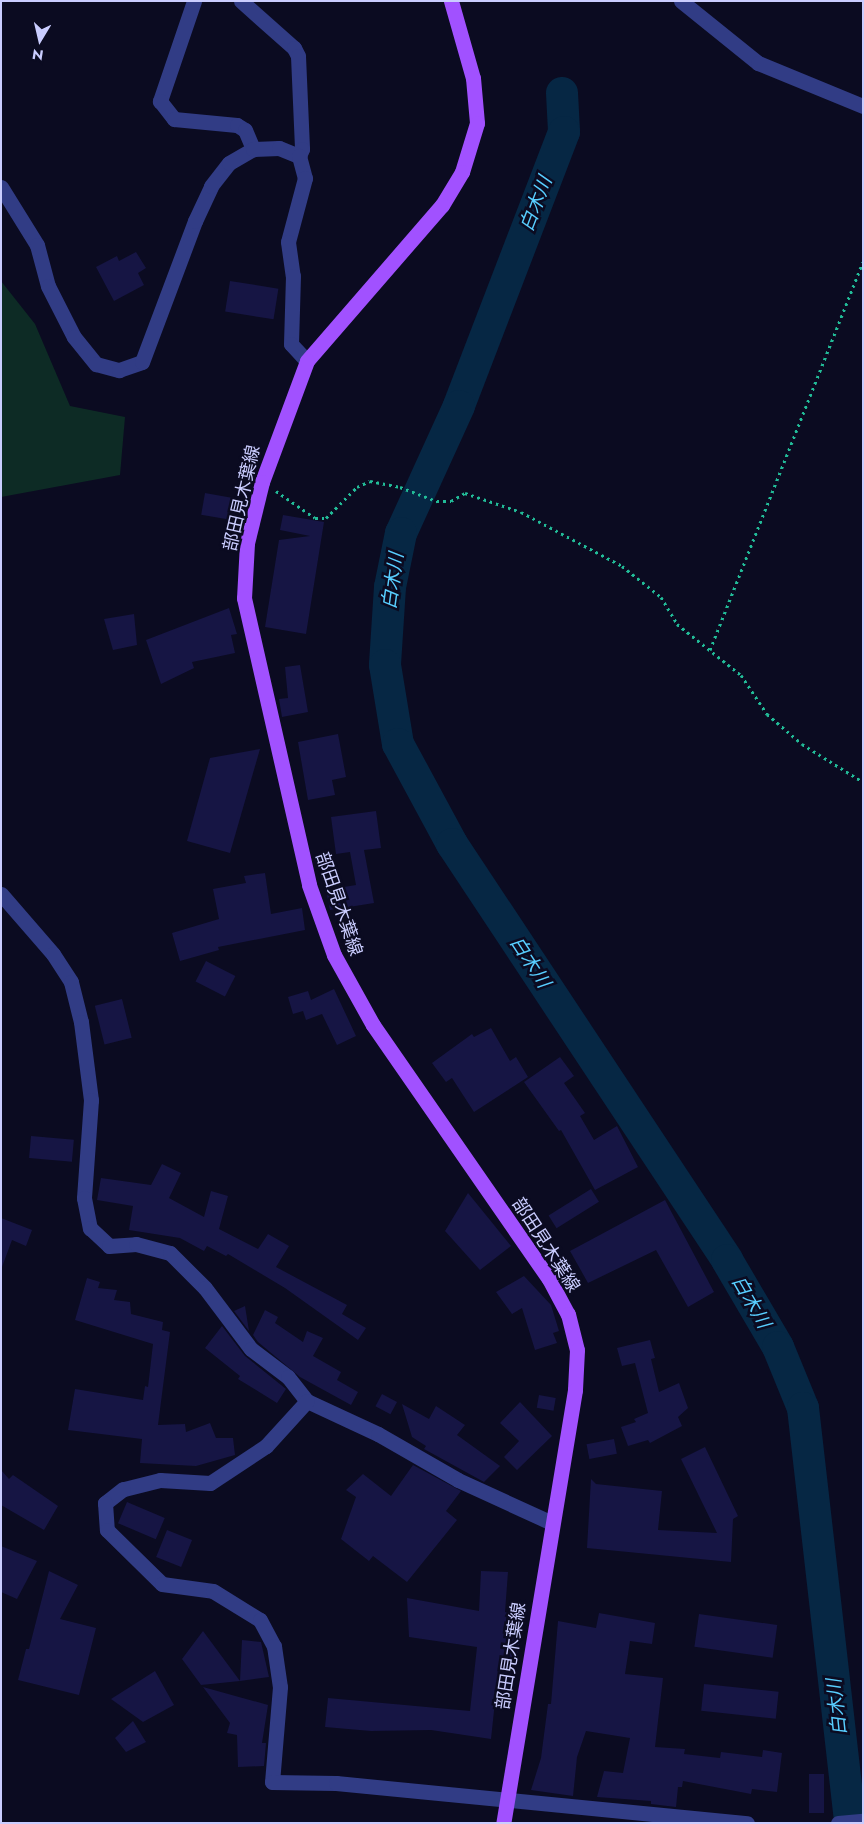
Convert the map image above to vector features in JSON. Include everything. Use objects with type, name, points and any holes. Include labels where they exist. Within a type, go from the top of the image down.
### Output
[{"type":"main road","name":"部田見木葉線","points":[[451,1],[473,78],[477,123],[462,172],[442,205],[307,361],[262,482],[247,542],[244,598],[309,885],[334,955],[373,1026],[549,1279],[568,1314],[576,1350],[575,1390],[503,1823]]},
{"type":"street","points":[[194,1],[160,101],[174,119],[237,125],[245,130],[253,149]]},
{"type":"street","points":[[241,1],[256,18],[294,48],[298,56],[302,149],[299,156],[305,178],[288,242],[293,276],[291,344],[307,361]]},
{"type":"street","points":[[681,1],[758,63],[863,106]]},
{"type":"street","points":[[1,187],[37,245],[48,286],[74,337],[96,364],[119,370],[142,362],[211,186],[228,163],[253,149],[279,148],[299,156]]},
{"type":"street","points":[[1,894],[53,954],[71,982],[81,1022],[91,1100],[84,1198],[90,1228],[109,1246],[136,1244],[170,1253],[205,1288],[252,1349],[288,1377],[307,1402],[378,1434],[458,1480],[552,1522]]},
{"type":"street","points":[[307,1402],[266,1446],[210,1483],[160,1480],[123,1489],[105,1503],[107,1530],[162,1584],[213,1591],[260,1620],[274,1646],[280,1687],[272,1782],[308,1781],[507,1798],[747,1823]]},
{"type":"street","points":[[838,1823],[863,1821]]},
{"type":"path","points":[[710,650],[863,262]]},
{"type":"path","points":[[262,482],[315,518],[326,518],[357,487],[370,481],[400,487],[437,501],[452,501],[465,493],[522,512],[622,566],[661,597],[677,624],[742,675],[767,714],[802,744],[863,782]]},
{"type":"green space","points":[[1,281],[35,324],[70,406],[125,417],[120,475],[1,497]]},
{"type":"building","points":[[136,252],[146,268],[138,273],[144,285],[114,301],[96,267],[117,256],[119,261]]},
{"type":"building","points":[[230,281],[278,289],[274,319],[225,312]]},
{"type":"building","points":[[205,493],[238,499],[235,521],[201,515]]},
{"type":"building","points":[[283,515],[324,522],[306,634],[265,627],[279,540],[310,536],[280,530]]},
{"type":"building","points":[[229,608],[237,634],[231,635],[235,653],[192,662],[194,668],[161,684],[146,640]]},
{"type":"building","points":[[134,614],[137,645],[113,650],[104,619]]},
{"type":"building","points":[[300,665],[308,712],[282,717],[279,699],[288,698],[285,667]]},
{"type":"building","points":[[338,734],[346,777],[332,780],[335,795],[308,800],[298,742]]},
{"type":"building","points":[[260,749],[230,853],[187,841],[210,758]]},
{"type":"building","points":[[376,811],[381,848],[364,850],[374,903],[330,910],[326,890],[356,885],[350,852],[336,854],[331,817]]},
{"type":"building","points":[[265,873],[271,914],[302,908],[305,930],[218,947],[219,950],[180,961],[172,933],[219,919],[213,889],[246,883],[244,876]]},
{"type":"building","points":[[206,961],[235,976],[225,996],[196,981]]},
{"type":"building","points":[[334,989],[356,1036],[337,1045],[322,1014],[306,1020],[303,1011],[293,1014],[288,997],[308,991],[311,1000]]},
{"type":"building","points":[[122,999],[132,1038],[105,1045],[95,1006]]},
{"type":"building","points":[[491,1028],[510,1061],[516,1057],[528,1077],[474,1112],[452,1078],[446,1082],[432,1063],[472,1034],[474,1037]]},
{"type":"building","points":[[560,1057],[574,1076],[564,1083],[585,1113],[580,1116],[594,1140],[617,1126],[638,1167],[595,1190],[561,1130],[559,1131],[524,1082]]},
{"type":"building","points":[[31,1136],[74,1140],[72,1162],[29,1158]]},
{"type":"building","points":[[162,1164],[181,1173],[169,1198],[204,1217],[211,1191],[228,1196],[219,1229],[258,1249],[268,1234],[289,1246],[276,1267],[347,1305],[342,1314],[366,1328],[358,1340],[285,1288],[228,1254],[226,1256],[207,1246],[204,1251],[180,1238],[129,1230],[133,1206],[97,1200],[101,1178],[151,1185]]},
{"type":"building","points":[[591,1189],[599,1202],[557,1228],[549,1215]]},
{"type":"building","points":[[468,1193],[511,1246],[480,1270],[445,1231]]},
{"type":"building","points":[[665,1200],[714,1292],[688,1307],[656,1250],[588,1283],[570,1251]]},
{"type":"building","points":[[1,1218],[32,1230],[26,1246],[12,1240],[2,1267]]},
{"type":"building","points":[[524,1276],[551,1305],[559,1331],[553,1333],[557,1343],[535,1350],[522,1308],[512,1314],[496,1292]]},
{"type":"building","points":[[87,1278],[100,1282],[98,1288],[117,1290],[114,1300],[130,1302],[131,1314],[163,1322],[162,1330],[170,1332],[158,1425],[185,1424],[186,1432],[210,1423],[216,1438],[233,1438],[235,1455],[196,1466],[140,1463],[142,1439],[68,1430],[75,1389],[143,1400],[145,1386],[148,1387],[153,1344],[75,1320]]},
{"type":"building","points":[[245,1306],[249,1331],[234,1311]]},
{"type":"building","points":[[265,1310],[278,1317],[275,1323],[303,1342],[307,1331],[323,1338],[313,1356],[341,1372],[337,1380],[358,1392],[351,1405],[300,1377],[258,1342],[253,1335]]},
{"type":"building","points":[[222,1326],[245,1356],[286,1389],[277,1403],[238,1379],[240,1376],[205,1348]]},
{"type":"building","points":[[650,1340],[655,1358],[651,1359],[659,1392],[679,1383],[688,1408],[678,1417],[682,1426],[650,1443],[648,1440],[628,1446],[621,1427],[636,1422],[634,1419],[648,1413],[635,1363],[622,1366],[617,1348]]},
{"type":"building","points":[[382,1394],[397,1402],[390,1414],[375,1406]]},
{"type":"building","points":[[539,1395],[556,1398],[553,1411],[537,1408]]},
{"type":"building","points":[[520,1402],[552,1436],[517,1470],[504,1457],[519,1441],[500,1423]]},
{"type":"building","points":[[402,1404],[429,1419],[436,1406],[465,1425],[457,1435],[500,1466],[484,1482],[424,1449],[426,1446],[412,1437]]},
{"type":"building","points":[[614,1439],[617,1454],[589,1459],[587,1444]]},
{"type":"building","points":[[705,1447],[738,1516],[733,1519],[731,1562],[587,1548],[591,1479],[596,1484],[662,1491],[658,1530],[717,1533],[681,1459]]},
{"type":"building","points":[[413,1465],[461,1491],[446,1511],[457,1520],[407,1582],[373,1556],[369,1561],[341,1539],[356,1497],[346,1490],[363,1474],[391,1496]]},
{"type":"building","points":[[1,1470],[9,1479],[13,1475],[58,1506],[44,1530],[1,1505]]},
{"type":"building","points":[[127,1502],[165,1518],[156,1539],[118,1523]]},
{"type":"building","points":[[167,1530],[192,1540],[181,1567],[156,1557]]},
{"type":"building","points":[[1,1546],[37,1561],[17,1599],[1,1592]]},
{"type":"building","points":[[49,1571],[78,1585],[60,1619],[96,1628],[79,1695],[18,1680],[26,1649],[29,1649]]},
{"type":"building","points":[[481,1571],[508,1572],[505,1612],[523,1618],[512,1694],[496,1692],[491,1739],[431,1730],[371,1731],[325,1727],[328,1698],[470,1711],[477,1647],[409,1637],[407,1598],[479,1611]]},
{"type":"building","points":[[599,1613],[655,1623],[652,1644],[630,1641],[625,1674],[663,1678],[655,1747],[685,1749],[684,1754],[720,1758],[721,1752],[762,1757],[763,1750],[782,1753],[777,1792],[752,1789],[751,1794],[683,1781],[682,1787],[678,1787],[676,1807],[651,1804],[651,1801],[597,1797],[604,1771],[623,1773],[630,1738],[586,1731],[577,1757],[573,1796],[531,1790],[541,1758],[548,1704],[551,1704],[558,1621],[596,1628]]},
{"type":"building","points":[[699,1614],[777,1625],[773,1658],[694,1647]]},
{"type":"building","points":[[203,1631],[240,1681],[201,1685],[182,1659]]},
{"type":"building","points":[[242,1640],[261,1642],[269,1677],[240,1681]]},
{"type":"building","points":[[155,1671],[174,1705],[143,1722],[111,1699]]},
{"type":"building","points":[[704,1684],[779,1692],[776,1719],[701,1711]]},
{"type":"building","points":[[203,1687],[268,1705],[262,1743],[266,1743],[264,1766],[238,1767],[237,1735],[227,1733],[230,1723]]},
{"type":"building","points":[[133,1721],[146,1742],[126,1752],[115,1738]]},
{"type":"building","points":[[809,1774],[824,1774],[824,1813],[809,1813]]},
{"type":"waterway","name":"白木川","points":[[562,93],[564,132],[459,406],[401,533],[390,587],[385,665],[398,744],[452,844],[727,1260],[778,1347],[803,1408],[850,1823]]}]
